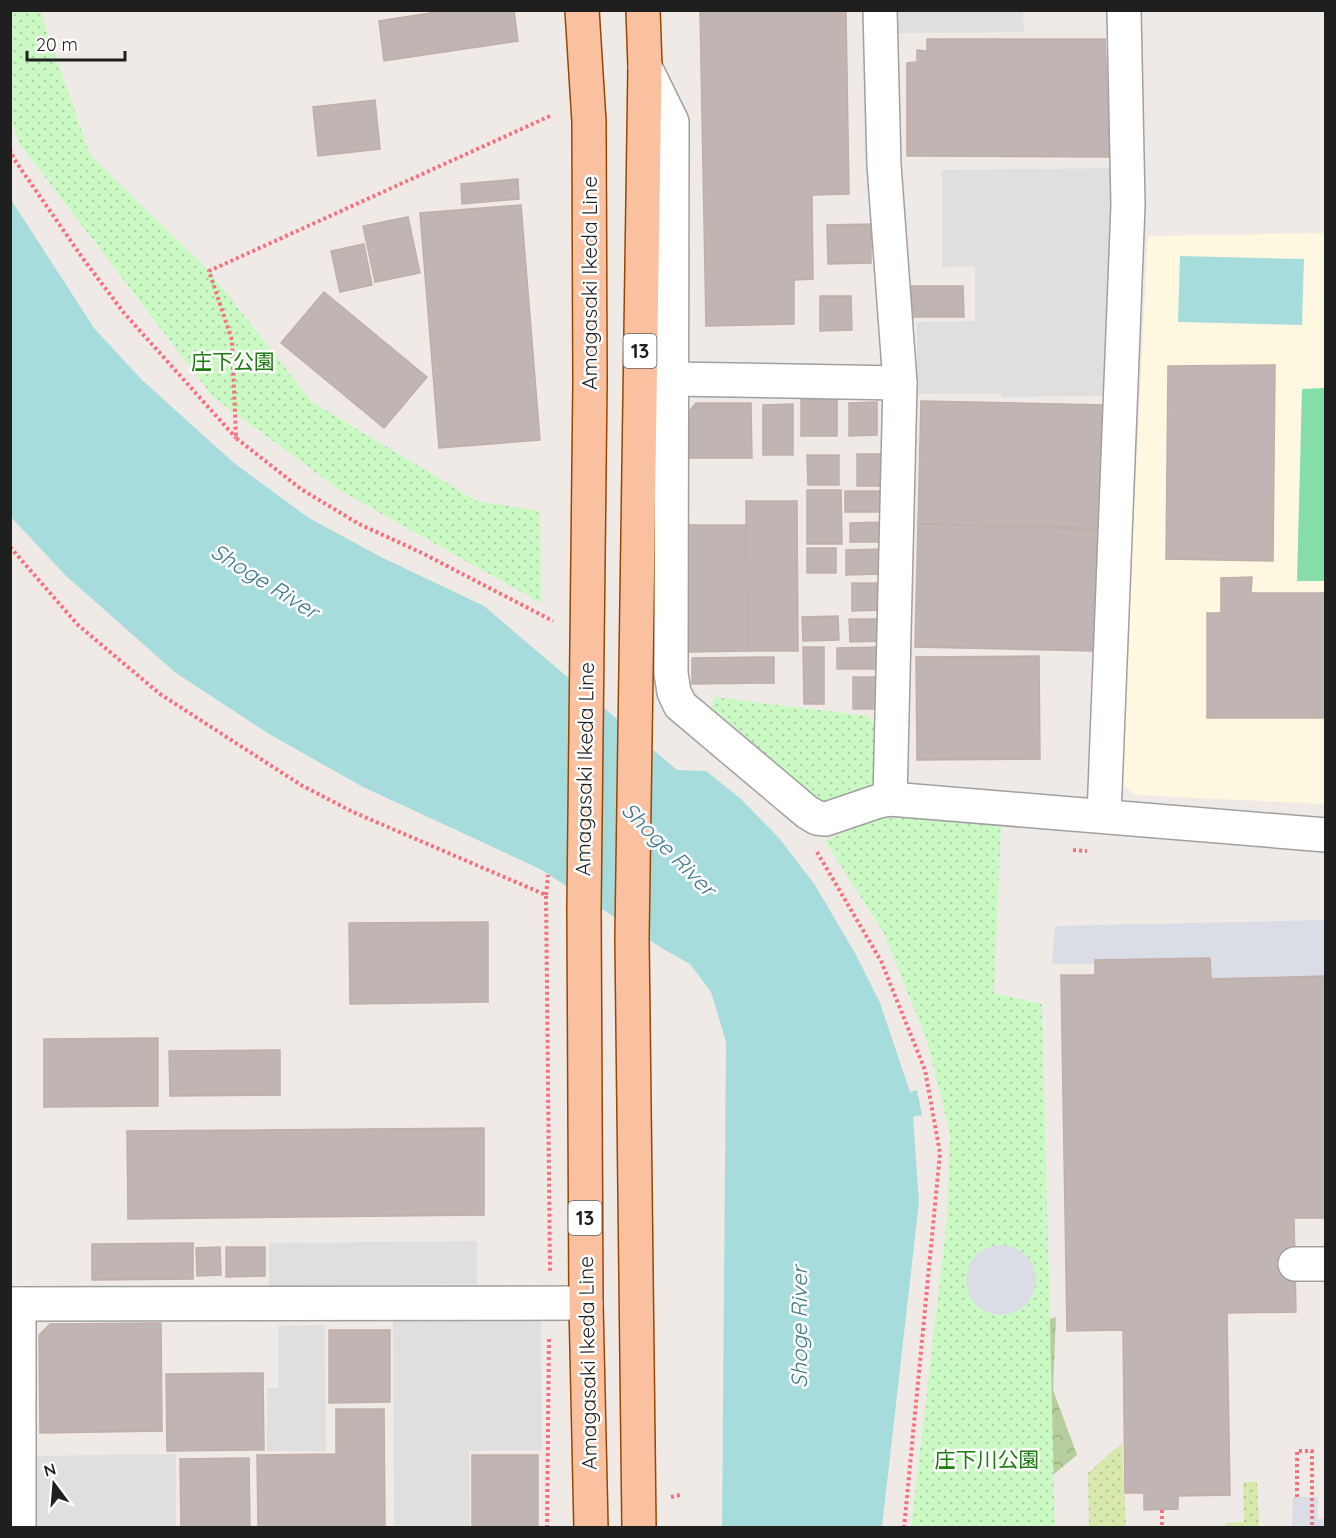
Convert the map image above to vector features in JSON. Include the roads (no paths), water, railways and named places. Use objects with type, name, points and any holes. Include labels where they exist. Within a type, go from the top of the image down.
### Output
[{"type":"main road","name":"Amagasaki Ikeda Line","points":[[582,10],[589,122],[590,382],[584,908],[586,1303],[591,1527]]},
{"type":"main road","name":"13","points":[[639,1527],[632,938],[645,68],[643,10]]},
{"type":"street","points":[[880,10],[884,165],[900,383],[890,799]]},
{"type":"street","points":[[1104,816],[1128,205],[1124,10]]},
{"type":"street","points":[[645,68],[672,122],[671,673],[674,693],[680,705],[817,818],[826,819],[890,799],[1326,835]]},
{"type":"street","points":[[673,379],[900,383]]},
{"type":"street","points":[[19,1527],[15,1304],[586,1303]]},
{"type":"water","name":"Shoge River","points":[[10,198],[94,328],[142,380],[234,463],[309,518],[381,557],[484,606],[677,770],[706,771],[741,799],[779,838],[815,885],[856,955],[880,1003],[910,1092],[917,1090],[922,1115],[913,1117],[919,1202],[882,1527],[722,1527],[726,1042],[711,992],[690,964],[540,869],[363,787],[269,734],[176,673],[66,576],[11,517]]},
{"type":"water","points":[[1180,256],[1304,259],[1302,325],[1178,322]]},
{"type":"park label","name":"庄下公園","points":[[233,362]]},
{"type":"park label","name":"庄下川公園","points":[[987,1460]]}]
